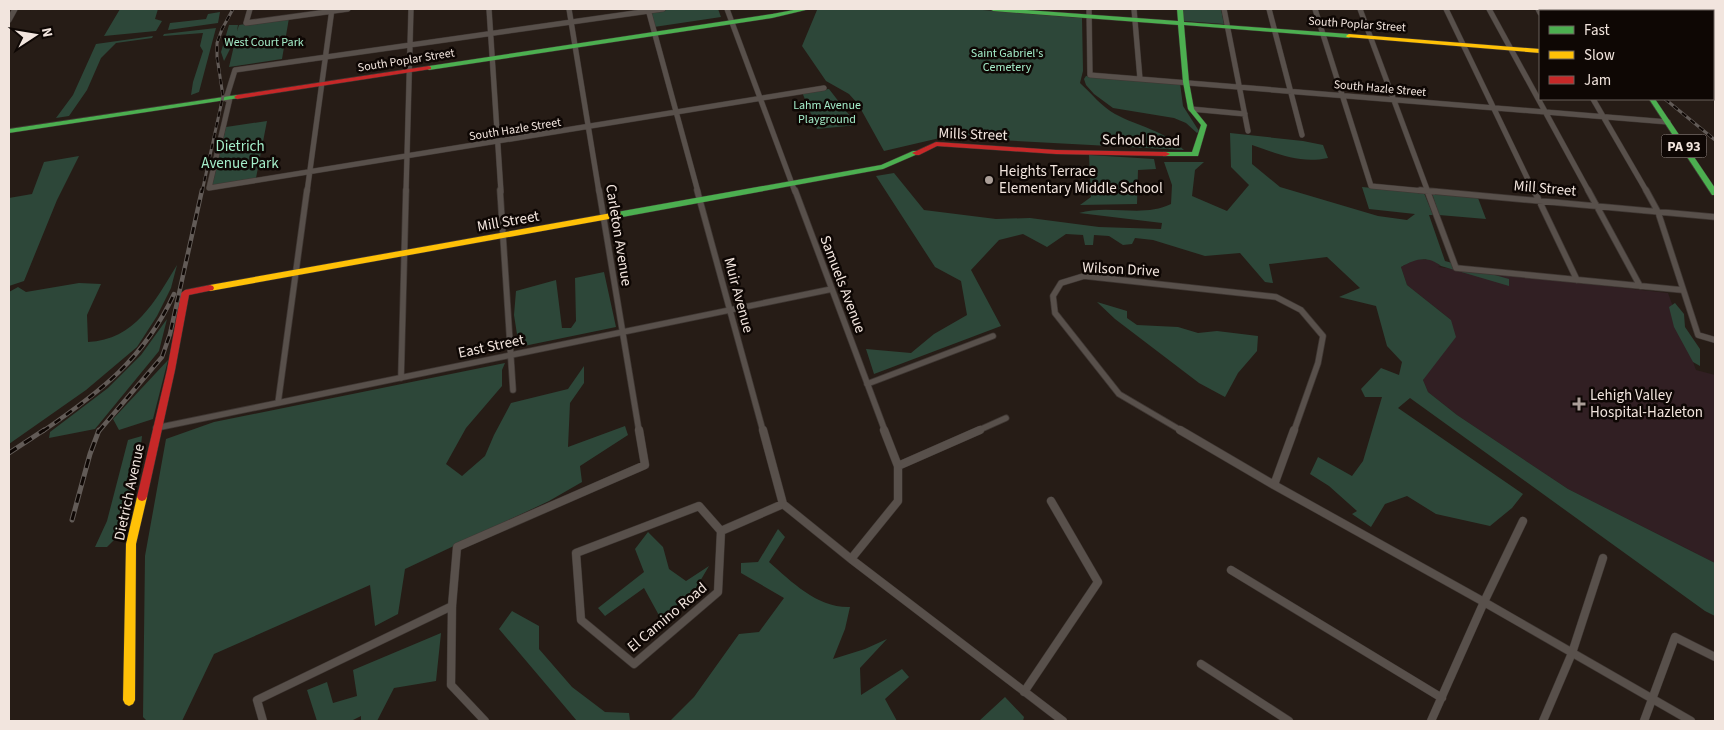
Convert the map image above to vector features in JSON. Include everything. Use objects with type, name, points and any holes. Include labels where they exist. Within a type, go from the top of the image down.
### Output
[{"type":"main road","name":"South Poplar Street","points":[[9,131],[410,72],[807,9]]},
{"type":"main road","name":"South Poplar Street","points":[[993,9],[1089,12],[1135,20],[1539,51]]},
{"type":"main road","points":[[1180,9],[1186,82],[1191,109]]},
{"type":"main road","name":"PA 93","points":[[1653,100],[1715,193]]},
{"type":"main road","name":"School Road","points":[[1056,152],[1195,154],[1204,125],[1191,109]]},
{"type":"main road","name":"Mills Street","points":[[835,176],[883,167],[936,144],[1056,152]]},
{"type":"main road","name":"Mill Street","points":[[185,292],[835,176]]},
{"type":"main road","name":"Dietrich Avenue","points":[[129,700],[131,544],[156,428],[171,370],[185,292]]},
{"type":"street","points":[[9,20],[15,9]]},
{"type":"street","points":[[250,9],[246,23],[348,9]]},
{"type":"street","points":[[401,378],[411,9]]},
{"type":"street","points":[[489,9],[513,390]]},
{"type":"street","name":"Carleton Avenue","points":[[452,606],[457,547],[645,465],[569,9]]},
{"type":"street","points":[[228,99],[235,70],[663,9]]},
{"type":"street","name":"Samuels Avenue","points":[[727,9],[898,466],[898,501],[851,559]]},
{"type":"street","points":[[1134,9],[1140,79]]},
{"type":"street","points":[[1224,9],[1248,131]]},
{"type":"street","points":[[1269,9],[1302,136]]},
{"type":"street","points":[[1316,9],[1343,95]]},
{"type":"street","points":[[1360,9],[1456,268],[1682,290]]},
{"type":"street","points":[[1446,9],[1577,280]]},
{"type":"street","points":[[1490,9],[1539,99]]},
{"type":"street","points":[[1701,9],[1715,10]]},
{"type":"street","points":[[278,403],[332,10]]},
{"type":"street","name":"Muir Avenue","points":[[648,10],[783,504]]},
{"type":"street","name":"South Hazle Street","points":[[1089,12],[1090,75],[1668,122]]},
{"type":"street","name":"South Hazle Street","points":[[228,99],[209,188],[824,88]]},
{"type":"street","name":"Mill Street","points":[[1343,95],[1371,186],[1715,217]]},
{"type":"street","points":[[1539,100],[1640,286]]},
{"type":"street","points":[[1594,100],[1606,117],[1658,212],[1698,335],[1715,340]]},
{"type":"street","points":[[1191,109],[1245,114]]},
{"type":"street","name":"Wilson Drive","points":[[1274,485],[1318,363],[1323,336],[1300,310],[1276,297],[1244,292],[1084,276],[1061,282],[1053,296],[1055,313],[1119,394],[1274,485],[1484,602],[1691,721]]},
{"type":"street","name":"East Street","points":[[156,428],[832,289]]},
{"type":"street","points":[[867,384],[993,336]]},
{"type":"street","points":[[898,466],[1006,418]]},
{"type":"street","points":[[1024,692],[1098,582],[1051,501]]},
{"type":"street","points":[[721,531],[783,504],[851,559],[1063,721]]},
{"type":"street","name":"El Camino Road","points":[[699,506],[721,531],[718,592],[634,664],[581,620],[576,553],[699,506]]},
{"type":"street","points":[[1431,721],[1484,602],[1523,521]]},
{"type":"street","points":[[1543,721],[1572,653],[1603,558]]},
{"type":"street","points":[[1231,570],[1442,698]]},
{"type":"street","points":[[263,721],[257,700],[452,606],[451,685],[485,721]]},
{"type":"street","points":[[1644,721],[1675,637],[1715,657]]},
{"type":"street","points":[[1201,664],[1289,721]]},
{"type":"shaded area","name":"Lehigh Valley Hospital-Hazleton","points":[[1414,259],[1433,260],[1441,266],[1438,267],[1668,293],[1696,370],[1715,375],[1715,563],[1568,489],[1457,415],[1428,392],[1423,380],[1451,320],[1407,285],[1401,267]]},
{"type":"green space","points":[[120,9],[158,9],[155,19],[162,21],[156,31],[104,36]]},
{"type":"green space","points":[[649,9],[718,9],[721,17],[654,27]]},
{"type":"green space","name":"Saint Gabriel's Cemetery","points":[[970,9],[1082,18],[1083,71],[1080,83],[1110,111],[1160,133],[1184,150],[944,137],[884,151],[858,104],[849,94],[826,81],[802,46],[817,10]]},
{"type":"green space","points":[[1182,9],[1221,9],[1224,24],[1184,21]]},
{"type":"green space","points":[[220,12],[218,23],[168,30],[170,23],[206,19],[208,14]]},
{"type":"green space","name":"West Court Park","points":[[289,18],[282,59],[229,67],[236,37],[224,61],[221,52],[229,25],[238,25],[237,31],[239,25]]},
{"type":"green space","points":[[216,28],[199,92],[191,95],[203,51],[200,46],[203,33],[163,36],[164,34]]},
{"type":"green space","points":[[153,36],[152,38],[116,43],[101,58],[87,90],[69,116],[56,118],[73,95],[96,44]]},
{"type":"green space","points":[[1086,76],[1180,83],[1183,106],[1199,131],[1197,133],[1186,123],[1174,118],[1113,108],[1094,94],[1086,85],[1084,79]]},
{"type":"green space","name":"Lahm Avenue Playground","points":[[829,89],[857,125],[817,129],[802,92]]},
{"type":"green space","name":"Dietrich Avenue Park","points":[[267,121],[256,178],[212,186],[226,127]]},
{"type":"green space","points":[[1230,133],[1323,145],[1328,158],[1308,160],[1289,157],[1252,145],[1252,164],[1280,187],[1378,216],[1407,220],[1415,214],[1369,209],[1362,187],[1424,193],[1433,215],[1429,215],[1445,261],[1509,279],[1509,286],[1441,266],[1426,259],[1416,260],[1401,267],[1407,285],[1451,320],[1456,337],[1423,380],[1428,392],[1457,415],[1568,489],[1715,563],[1715,616],[1705,611],[1410,398],[1398,408],[1523,494],[1512,508],[1490,526],[1436,514],[1407,496],[1385,504],[1371,527],[1352,514],[1357,511],[1329,486],[1310,474],[1318,457],[1352,476],[1363,461],[1382,397],[1365,397],[1361,389],[1381,368],[1399,375],[1402,362],[1387,346],[1376,306],[1339,297],[1360,288],[1327,257],[1269,264],[1273,283],[1265,282],[1240,253],[1205,256],[1153,240],[1135,238],[1132,244],[1123,245],[1109,236],[1094,235],[1093,245],[1085,245],[1083,235],[1066,234],[1047,247],[1023,234],[999,240],[971,270],[1001,326],[874,374],[866,349],[911,353],[934,334],[967,315],[961,281],[935,267],[876,176],[894,173],[924,210],[996,219],[1030,218],[1099,227],[1161,229],[1162,223],[1079,213],[1102,210],[1149,210],[1171,204],[1172,185],[1164,162],[1204,162],[1195,170],[1192,196],[1227,211],[1249,185],[1231,167]]},
{"type":"green space","points":[[1089,155],[1154,159],[1156,169],[1138,170],[1137,204],[1080,205],[1091,197]]},
{"type":"green space","points":[[79,156],[57,200],[24,281],[9,286],[9,198],[32,194],[44,162]]},
{"type":"green space","points":[[1432,193],[1478,198],[1486,219],[1439,215]]},
{"type":"green space","points":[[177,265],[171,288],[157,316],[137,347],[86,390],[9,444],[9,292],[18,287],[26,292],[79,283],[101,284],[87,315],[88,342],[104,340],[119,334],[142,316],[152,305]]},
{"type":"green space","points":[[604,272],[616,327],[519,347],[514,315],[516,291],[556,280],[562,328],[571,328],[576,321],[575,278]]},
{"type":"green space","points":[[1097,302],[1127,311],[1127,318],[1137,325],[1178,327],[1198,333],[1217,331],[1258,336],[1257,351],[1238,373],[1225,397],[1199,383],[1115,319]]},
{"type":"green space","points":[[1675,303],[1684,314],[1685,327],[1700,349],[1700,366],[1693,362],[1674,327],[1669,307]]},
{"type":"green space","points":[[167,319],[159,351],[95,429],[49,438],[50,432],[108,388],[141,355]]},
{"type":"green space","points":[[168,360],[153,419],[119,430],[113,419]]},
{"type":"green space","points":[[505,363],[502,370],[502,386],[466,428],[446,464],[462,476],[485,456],[511,403],[568,389],[584,366],[584,383],[570,403],[568,447],[625,426],[628,435],[580,466],[582,482],[549,501],[405,569],[398,614],[375,626],[370,585],[214,654],[182,721],[147,721],[143,717],[145,556],[166,439],[214,422]]},
{"type":"green space","points":[[142,436],[137,484],[123,531],[107,547],[95,547],[107,521],[128,440]]},
{"type":"green space","points":[[778,529],[785,537],[769,562],[796,585],[816,598],[838,606],[850,607],[845,629],[833,659],[865,649],[887,639],[860,668],[861,695],[902,669],[909,677],[885,699],[897,721],[670,721],[694,697],[739,634],[759,632],[784,598],[741,573],[741,563],[758,562]]},
{"type":"green space","points":[[648,532],[663,547],[669,569],[686,581],[709,566],[696,588],[661,619],[644,588],[605,616],[598,608],[644,572],[635,549]]},
{"type":"green space","points":[[512,611],[539,626],[539,649],[572,687],[605,712],[629,713],[630,721],[577,721],[499,629]]},
{"type":"green space","points":[[441,633],[436,681],[394,688],[377,721],[361,721],[361,716],[351,721],[317,721],[307,690],[327,682],[333,703],[357,696],[353,670]]},
{"type":"green space","points":[[1005,697],[1024,717],[1023,721],[979,721]]},
{"type":"railway","points":[[202,192],[223,96],[217,57],[217,43],[233,9]]},
{"type":"railway","points":[[1666,100],[1715,140]]},
{"type":"railway","points":[[99,431],[162,357],[170,334],[202,190]]},
{"type":"railway","points":[[43,431],[102,388],[119,372],[149,337],[174,294]]},
{"type":"railway","points":[[9,453],[44,430]]},
{"type":"railway","points":[[72,520],[90,454],[99,430]]},
{"type":"traffic: fast","points":[[429,68],[772,16],[807,9]]},
{"type":"traffic: fast","points":[[993,9],[1349,36]]},
{"type":"traffic: fast","points":[[1166,154],[1195,154],[1204,125],[1191,109],[1186,82],[1180,9]]},
{"type":"traffic: fast","points":[[9,131],[237,97]]},
{"type":"traffic: fast","points":[[1653,100],[1715,193]]},
{"type":"traffic: fast","points":[[617,215],[883,167],[916,153]]},
{"type":"traffic: slow","points":[[1349,36],[1539,51]]},
{"type":"traffic: slow","points":[[210,288],[617,215]]},
{"type":"traffic: slow","points":[[129,700],[131,544],[142,497]]},
{"type":"traffic: jam","points":[[237,97],[429,68]]},
{"type":"traffic: jam","points":[[916,153],[936,144],[1056,152],[1166,154]]},
{"type":"traffic: jam","points":[[142,497],[171,370],[185,293],[210,288]]},
{"type":"place","name":"Heights Terrace Elementary Middle School","points":[[989,180]]},
{"type":"place","name":"Lehigh Valley Hospital-Hazleton","points":[[1579,404]]}]
